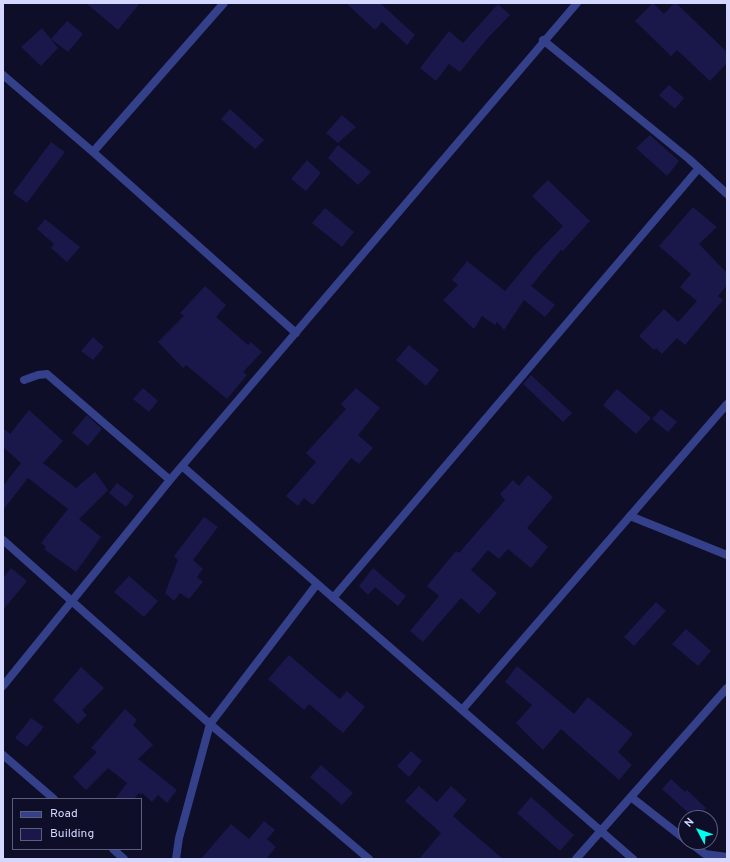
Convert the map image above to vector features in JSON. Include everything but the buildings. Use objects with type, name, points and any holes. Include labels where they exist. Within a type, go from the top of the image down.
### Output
[{"type":"street","points":[[93,152],[224,3]]},
{"type":"street","points":[[3,686],[170,480],[576,3]]},
{"type":"street","points":[[543,40],[699,168],[727,194]]},
{"type":"street","points":[[3,75],[93,152],[296,333]]},
{"type":"street","points":[[333,598],[699,168]]},
{"type":"street","points":[[24,380],[38,375],[47,374],[170,480]]},
{"type":"street","points":[[462,710],[727,404]]},
{"type":"street","points":[[182,466],[633,859]]},
{"type":"street","points":[[630,516],[727,555]]},
{"type":"street","points":[[3,540],[210,724],[369,859]]},
{"type":"street","points":[[176,859],[179,838],[210,724],[317,584]]},
{"type":"street","points":[[576,859],[727,688]]},
{"type":"street","points":[[3,755],[53,798]]},
{"type":"street","points":[[630,797],[678,834]]},
{"type":"street","points":[[114,850],[124,859]]},
{"type":"street","points":[[700,850],[705,854],[727,857]]}]
